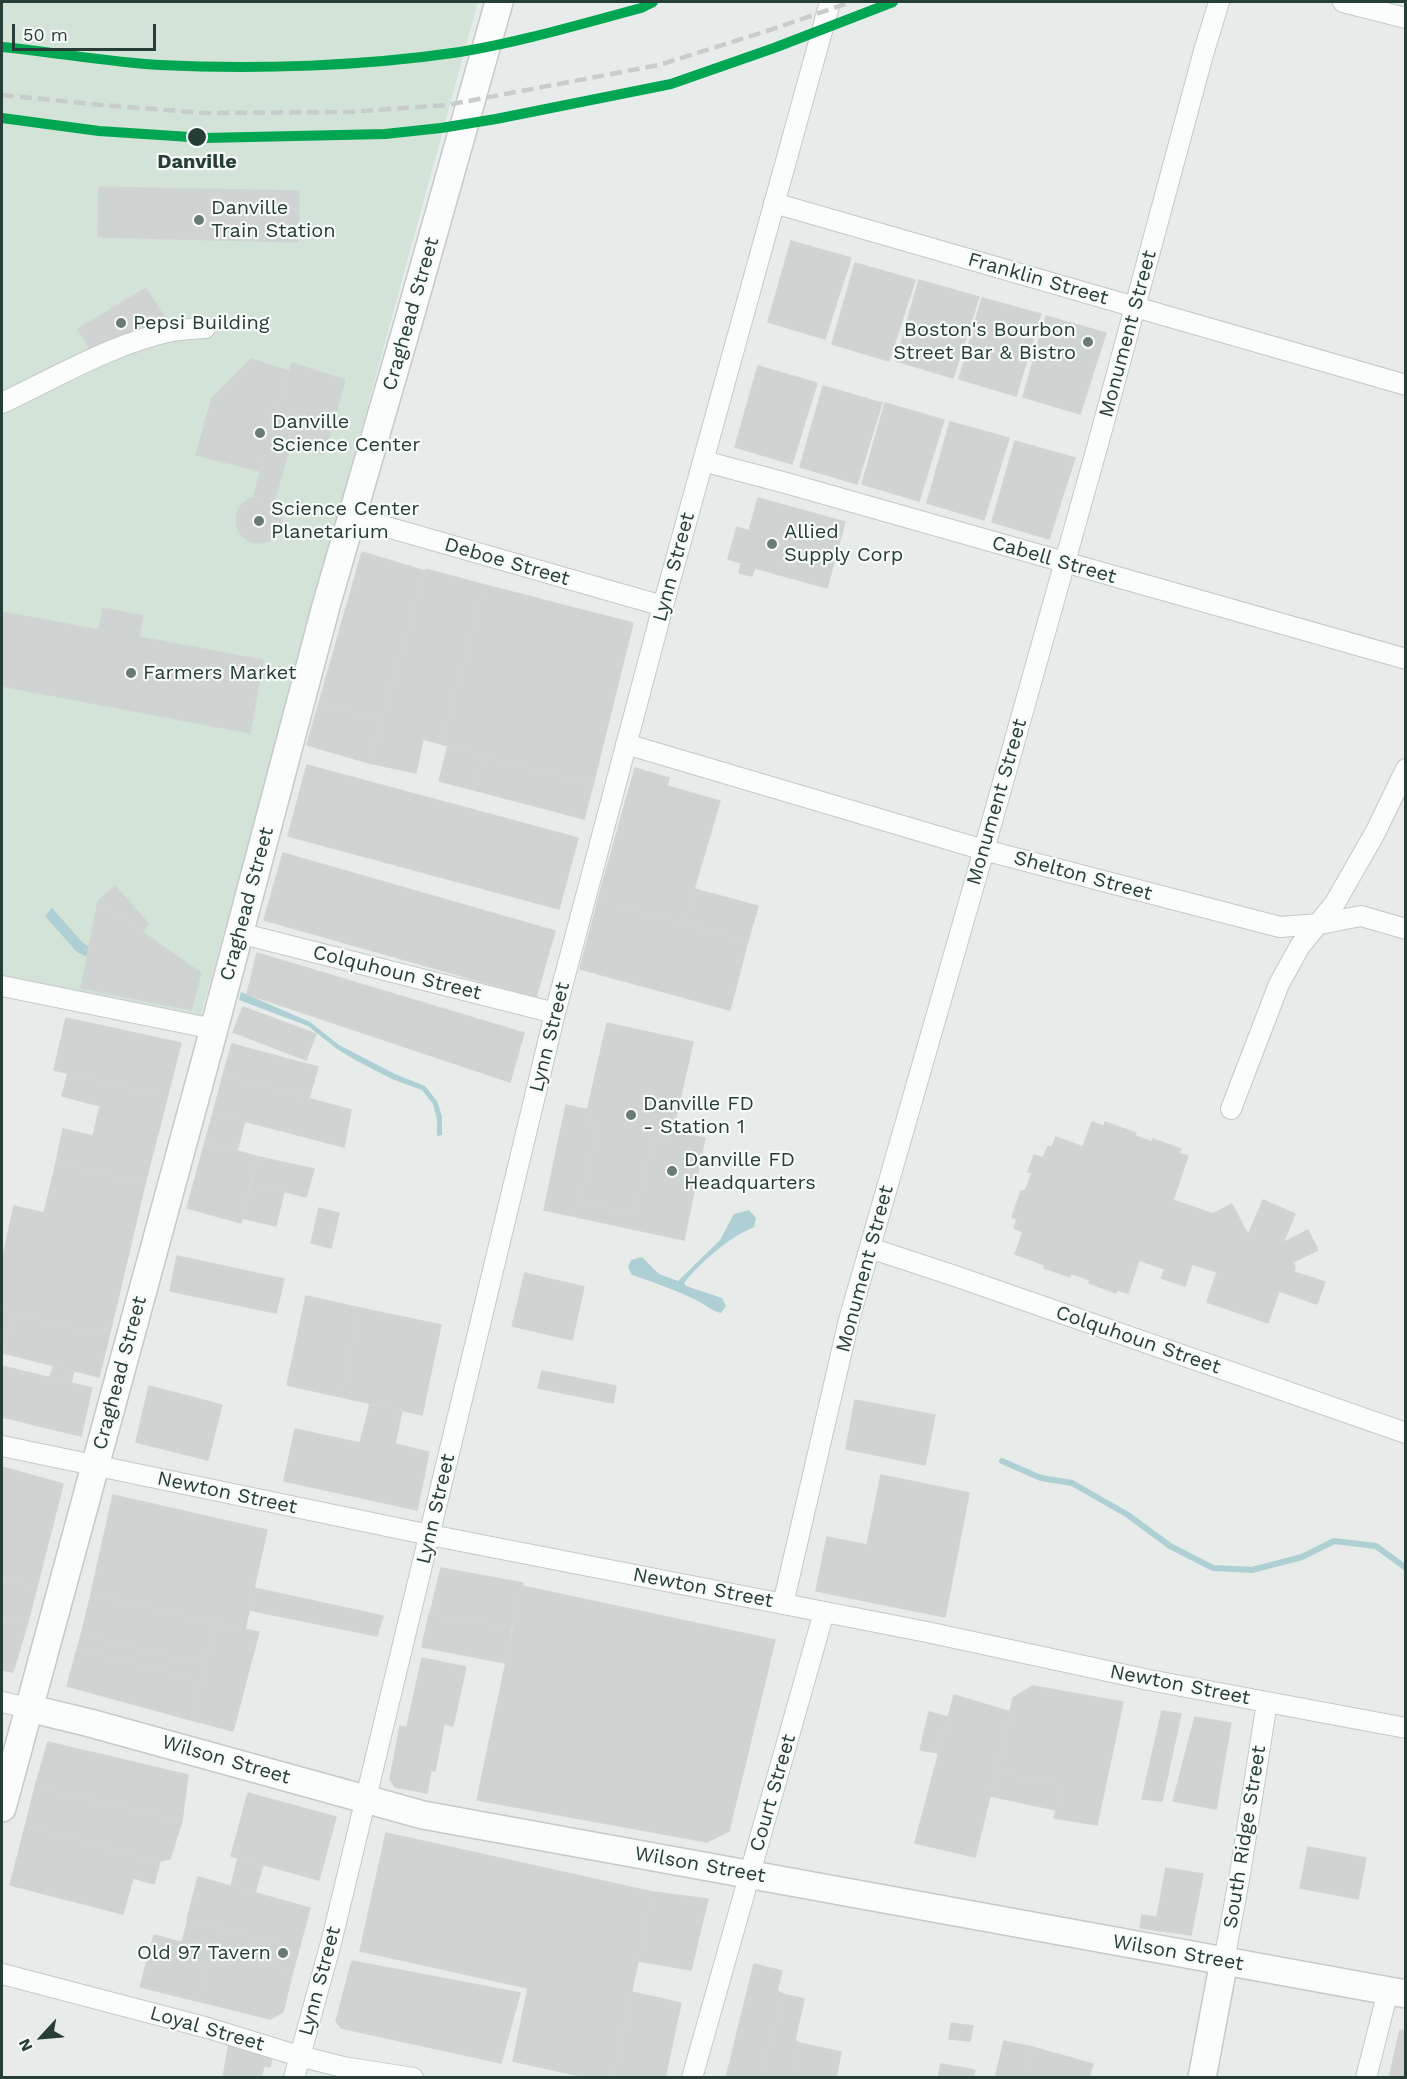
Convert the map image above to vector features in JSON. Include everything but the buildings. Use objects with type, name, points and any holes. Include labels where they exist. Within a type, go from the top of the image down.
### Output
[{"type":"main road","name":"Craghead Street","points":[[2,1808],[326,606],[499,2]]},
{"type":"main road","name":"Wilson Street","points":[[28,1708],[423,1815],[1397,1993]]},
{"type":"main road","name":"South Ridge Street","points":[[1202,2078],[1224,1961]]},
{"type":"street","name":"Lynn Street","points":[[294,2078],[332,1939],[555,1013],[663,606],[830,2]]},
{"type":"street","name":"Monument Street","points":[[783,1604],[849,1320],[1065,563],[1204,51],[1220,2]]},
{"type":"street","points":[[1343,2],[1406,18]]},
{"type":"street","name":"Franklin Street","points":[[774,204],[1406,385]]},
{"type":"street","points":[[2,403],[70,369],[135,342],[173,330],[205,328]]},
{"type":"street","name":"Cabell Street","points":[[703,461],[1406,659]]},
{"type":"street","name":"Deboe Street","points":[[352,517],[663,606]]},
{"type":"street","name":"Shelton Street","points":[[626,744],[984,850],[1280,927],[1320,924],[1361,916],[1406,929]]},
{"type":"street","points":[[1231,1109],[1279,984],[1300,946],[1335,903],[1375,833],[1406,769]]},
{"type":"street","name":"Colquhoun Street","points":[[239,933],[555,1013]]},
{"type":"street","points":[[2,986],[213,1029]]},
{"type":"street","name":"Colquhoun Street","points":[[870,1248],[1406,1433]]},
{"type":"street","name":"Newton Street","points":[[2,1446],[1149,1680],[1406,1728]]},
{"type":"street","name":"Court Street","points":[[692,2078],[824,1612]]},
{"type":"street","name":"Wilson Street","points":[[2,1702],[28,1708]]},
{"type":"street","name":"South Ridge Street","points":[[1224,1961],[1267,1702]]},
{"type":"street","name":"Loyal Street","points":[[2,1974],[208,2028],[299,2056],[343,2067],[413,2078]]},
{"type":"street","points":[[1366,2078],[1397,1993]]},
{"type":"green space","points":[[2,2],[478,2],[201,1016],[2,975]]},
{"type":"water","points":[[52,908],[89,947],[87,957],[77,952],[45,916]]},
{"type":"water","points":[[241,992],[310,1022],[339,1045],[395,1074],[425,1086],[437,1101],[442,1116],[442,1135],[437,1136],[437,1119],[433,1104],[422,1090],[392,1079],[357,1061],[337,1049],[308,1026],[239,1000]]},
{"type":"water","points":[[749,1210],[756,1218],[754,1227],[716,1251],[684,1283],[686,1286],[722,1298],[726,1306],[721,1313],[680,1293],[632,1275],[628,1267],[631,1260],[642,1257],[659,1274],[678,1281],[720,1240],[734,1214]]},
{"type":"waterway","points":[[1002,1461],[1041,1478],[1072,1483],[1128,1515],[1170,1546],[1213,1568],[1252,1570],[1302,1557],[1334,1541],[1376,1546],[1406,1568]]},
{"type":"railway","points":[[2,47],[160,65],[272,67],[349,64],[424,57],[483,48],[641,8],[653,2]]},
{"type":"railway","points":[[2,95],[204,113],[347,112],[447,105],[659,65],[851,2]]},
{"type":"transit line","points":[[2,47],[160,65],[272,67],[349,64],[424,57],[483,48],[641,8],[653,2]]},
{"type":"transit line","points":[[2,118],[99,131],[205,138],[385,134],[441,128],[671,84],[774,48],[893,2]]},
{"type":"place","name":"Danville","points":[[197,137]]},
{"type":"place","name":"Danville Train Station","points":[[199,220]]},
{"type":"place","name":"Pepsi Building","points":[[121,323]]},
{"type":"place","name":"Boston's Bourbon Street Bar & Bistro","points":[[1088,342]]},
{"type":"place","name":"Danville Science Center","points":[[260,433]]},
{"type":"place","name":"Science Center Planetarium","points":[[259,521]]},
{"type":"place","name":"Allied Supply Corp","points":[[772,544]]},
{"type":"place","name":"Farmers Market","points":[[131,673]]},
{"type":"place","name":"Danville FD - Station 1","points":[[631,1115]]},
{"type":"place","name":"Danville FD Headquarters","points":[[672,1171]]},
{"type":"place","name":"Old 97 Tavern","points":[[283,1953]]}]
